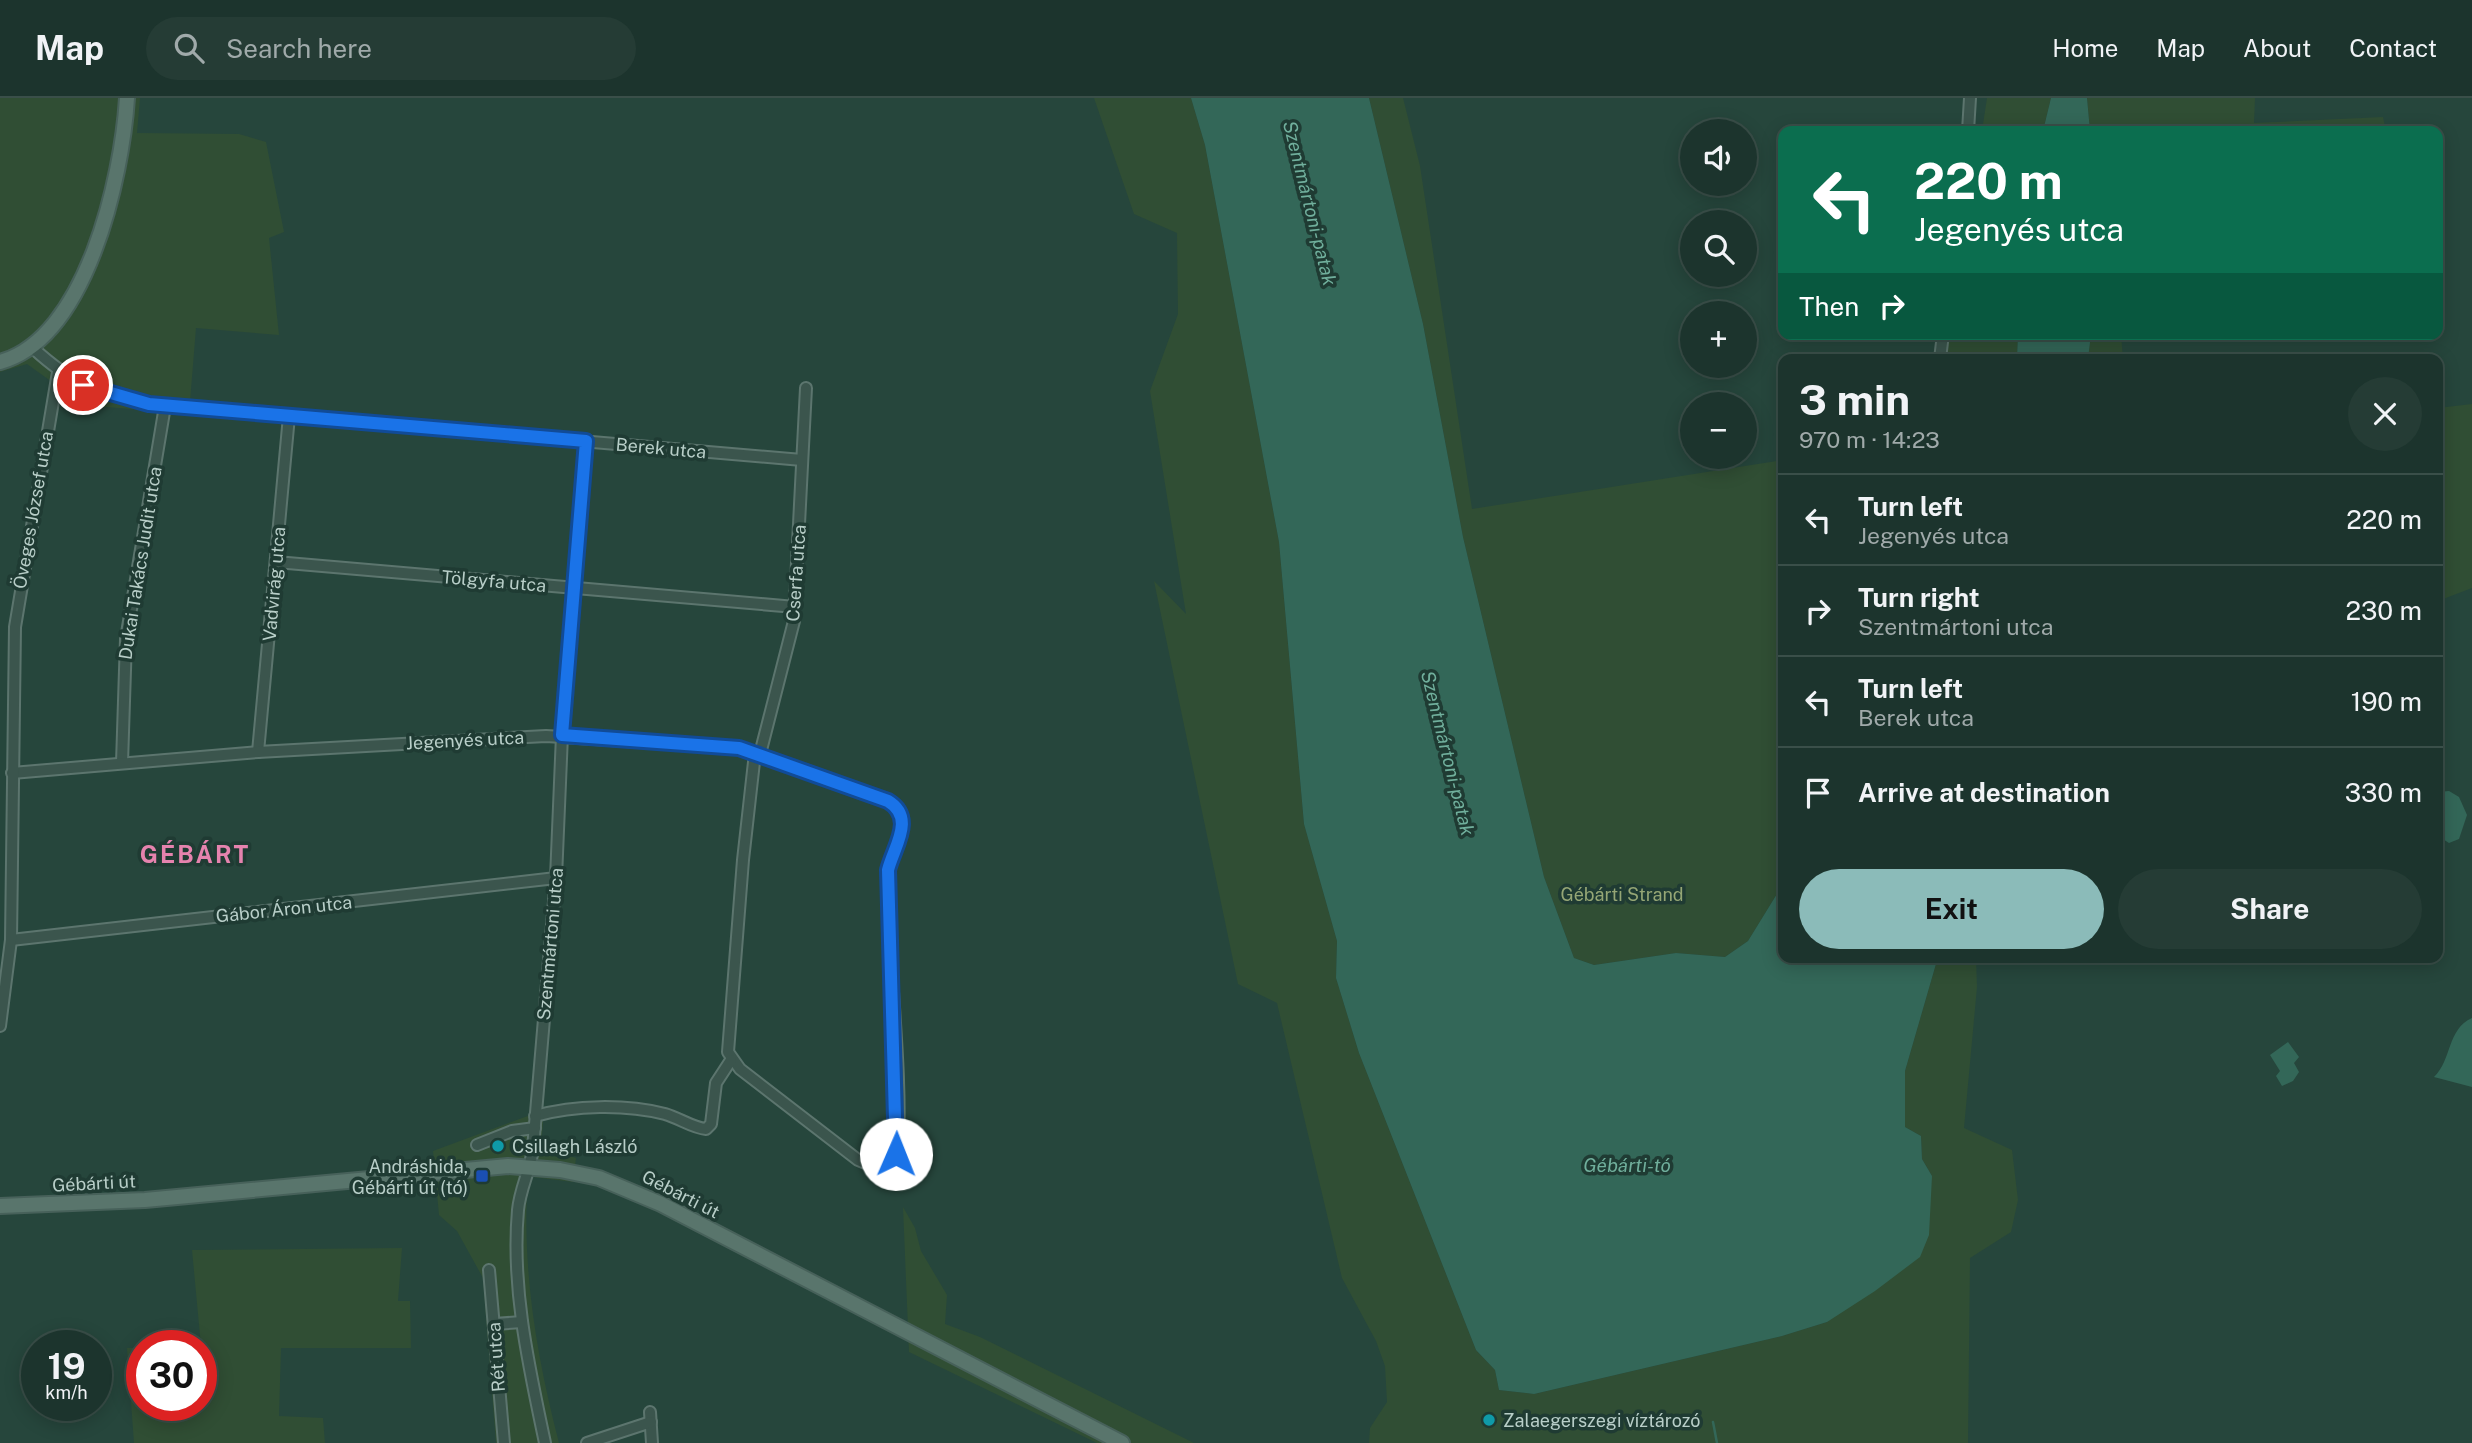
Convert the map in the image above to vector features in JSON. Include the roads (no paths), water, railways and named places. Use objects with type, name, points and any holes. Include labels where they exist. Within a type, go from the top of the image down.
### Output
[{"type":"main road","points":[[0,362],[33,348],[56,324],[83,272],[110,205],[121,158],[127,98]]},
{"type":"main road","name":"Gébárti út","points":[[0,1206],[145,1200],[478,1167],[531,1166],[592,1176],[634,1191],[1122,1443]]},
{"type":"street","points":[[1968,126],[1970,98]]},
{"type":"street","name":"Berek utca","points":[[33,348],[58,372],[95,390],[165,406],[802,460]]},
{"type":"street","name":"Öveges József utca","points":[[0,1026],[11,940],[13,651],[17,601],[58,372]]},
{"type":"street","name":"Cserfa utca","points":[[731,1060],[727,1039],[758,753],[795,607],[806,388]]},
{"type":"street","name":"Dukai Takács Judit utca","points":[[122,763],[126,639],[165,406]]},
{"type":"street","name":"Vadvirág utca","points":[[258,752],[289,416]]},
{"type":"street","name":"Szentmártoni utca","points":[[545,1443],[522,1322],[517,1219],[521,1193],[531,1166],[535,1122],[556,878],[562,735],[586,441]]},
{"type":"street","name":"Tölgyfa utca","points":[[276,562],[795,607]]},
{"type":"street","name":"Jegenyés utca","points":[[12,773],[258,752],[562,735],[729,746],[758,753],[888,801],[902,816],[902,830],[888,870],[898,1140],[896,1154],[888,1164],[873,1166],[858,1160],[731,1060]]},
{"type":"street","name":"Gábor Áron utca","points":[[11,940],[556,878]]},
{"type":"street","points":[[477,1145],[575,1108],[660,1113],[706,1129],[711,1124],[716,1083],[731,1060]]},
{"type":"street","name":"Rét utca","points":[[489,1270],[504,1443]]},
{"type":"street","points":[[495,1324],[522,1322]]},
{"type":"street","points":[[587,1443],[650,1417],[652,1443]]},
{"type":"water","name":"Gébárti-tó","points":[[1191,98],[1369,98],[1423,324],[1463,537],[1544,877],[1574,958],[1594,965],[1676,953],[1725,957],[1748,941],[1778,892],[1778,963],[1936,963],[1905,1071],[1905,1127],[1921,1136],[1922,1159],[1932,1176],[1929,1235],[1920,1257],[1827,1322],[1782,1336],[1534,1394],[1499,1390],[1495,1370],[1476,1350],[1359,1053],[1336,978],[1337,941],[1304,824],[1279,542],[1205,145]]},
{"type":"water","points":[[2051,98],[2087,98],[2090,126],[2044,126]]},
{"type":"water","points":[[2018,340],[2090,340],[2089,354],[2017,354]]},
{"type":"water","points":[[2449,791],[2459,797],[2467,815],[2459,839],[2449,843],[2443,839],[2443,792]]},
{"type":"water","points":[[2472,1018],[2472,1087],[2434,1077],[2444,1062],[2458,1029]]},
{"type":"water","points":[[2288,1042],[2299,1057],[2294,1063],[2299,1072],[2293,1081],[2282,1086],[2276,1076],[2280,1071],[2270,1055]]},
{"type":"waterway","name":"Szentmártoni-patak","points":[[1713,1422],[1717,1443]]},
{"type":"place","name":"Csillagh László","points":[[498,1146]]},
{"type":"place","name":"Andráshida, Gébárti út (tó)","points":[[482,1176]]},
{"type":"place","name":"Zalaegerszegi víztározó","points":[[1489,1420]]},
{"type":"district","name":"GÉBÁRT","points":[[195,854]]},
{"type":"park label","name":"Gébárti Strand","points":[[1622,894]]}]
